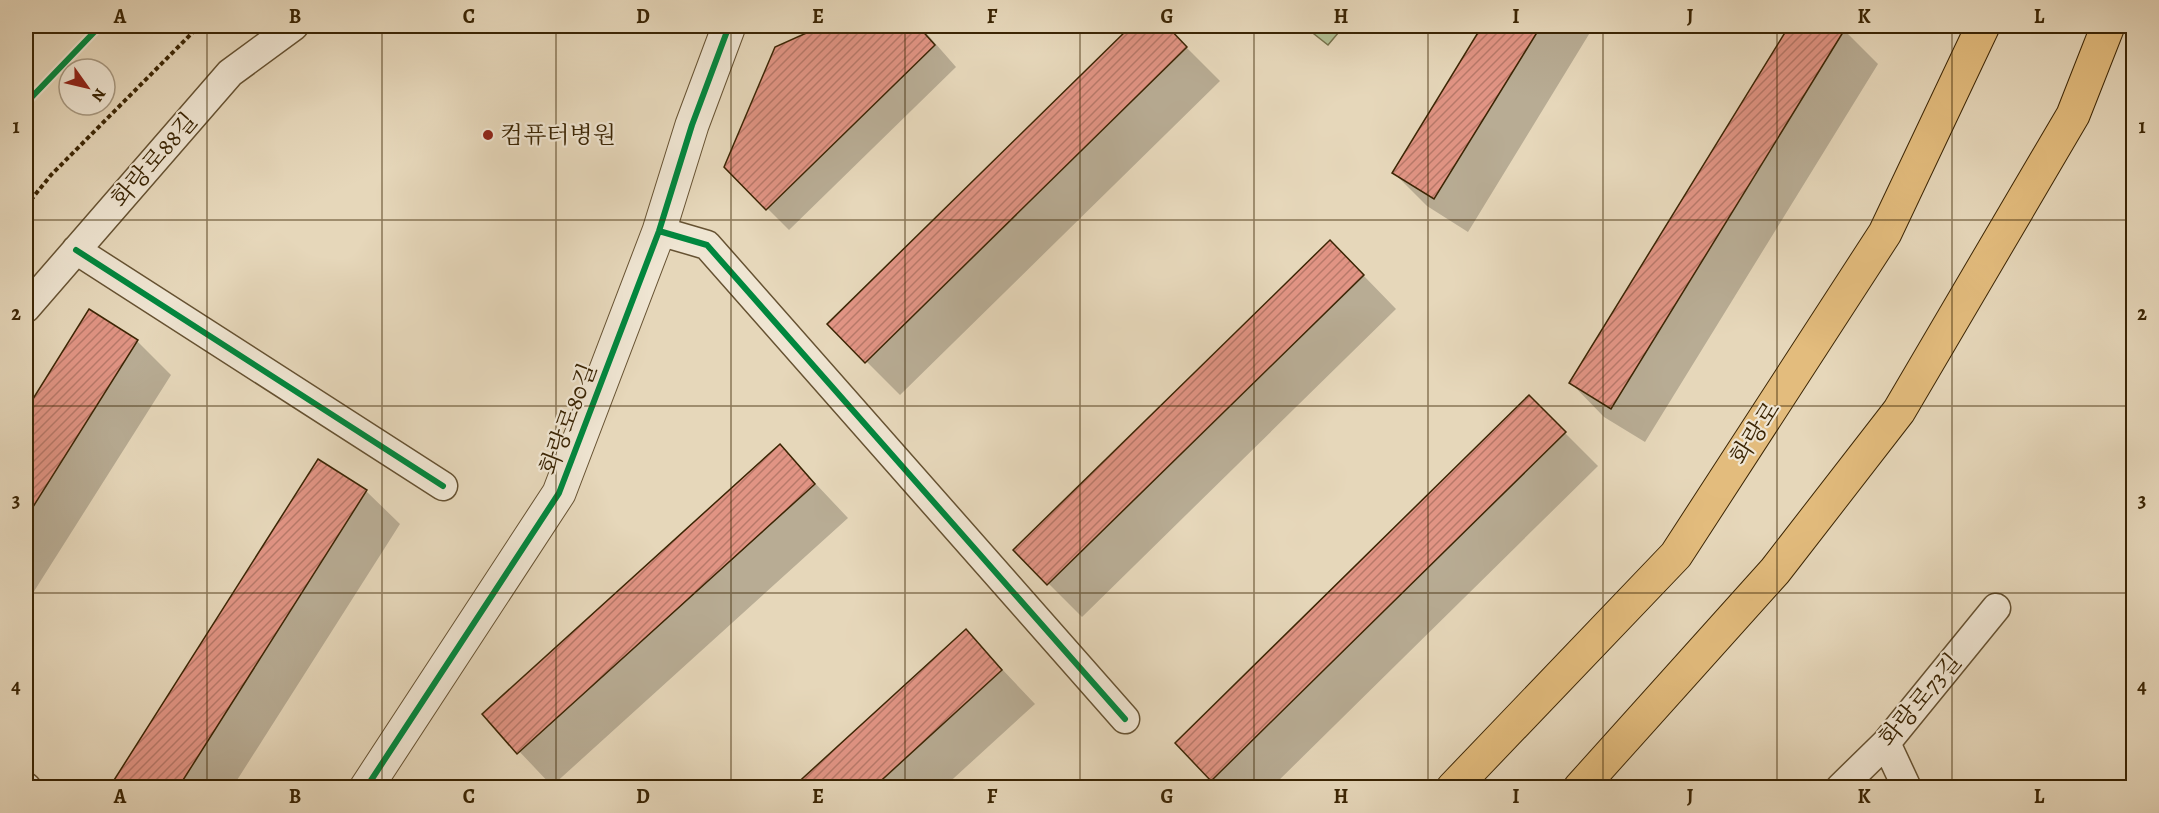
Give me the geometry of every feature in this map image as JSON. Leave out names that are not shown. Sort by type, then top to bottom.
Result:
[{"type":"main road","name":"화랑로","points":[[1453,788],[1676,555],[1885,233],[1983,26]]},
{"type":"main road","points":[[1580,788],[1775,572],[1899,411],[2073,115],[2108,26]]},
{"type":"street","name":"화랑로88길","points":[[26,308],[230,73],[294,26]]},
{"type":"street","name":"화랑로80길","points":[[366,788],[559,493],[659,231],[692,125],[729,26]]},
{"type":"street","points":[[659,231],[707,245],[1125,719]]},
{"type":"street","points":[[76,250],[444,486]]},
{"type":"street","name":"화랑로73길","points":[[1840,788],[1886,743],[1996,608]]},
{"type":"street","points":[[1886,743],[1907,788]]},
{"type":"path","points":[[26,206],[51,176],[199,26]]},
{"type":"green space","points":[[1304,26],[1344,26],[1328,45]]},
{"type":"building","points":[[822,26],[918,26],[935,45],[766,210],[724,167],[775,47]]},
{"type":"building","points":[[1131,26],[1167,26],[1187,47],[865,363],[827,324]]},
{"type":"building","points":[[1482,26],[1541,26],[1434,199],[1392,173]]},
{"type":"building","points":[[1789,26],[1839,26],[1845,29],[1611,409],[1569,383]]},
{"type":"building","points":[[1330,240],[1364,275],[1047,585],[1013,550]]},
{"type":"building","points":[[89,309],[138,340],[26,518],[26,410]]},
{"type":"building","points":[[1529,395],[1566,432],[1211,781],[1175,743]]},
{"type":"building","points":[[780,444],[815,484],[517,754],[482,714]]},
{"type":"building","points":[[318,459],[367,490],[178,788],[109,788]]},
{"type":"building","points":[[966,629],[1002,670],[873,788],[792,788]]},
{"type":"cycle path","points":[[26,103],[100,26]]},
{"type":"cycle path","points":[[366,788],[559,493],[659,231],[692,125],[729,26]]},
{"type":"cycle path","points":[[659,231],[707,245],[1125,719]]},
{"type":"cycle path","points":[[76,250],[443,486]]},
{"type":"place","name":"컴퓨터병원","points":[[488,135]]}]
